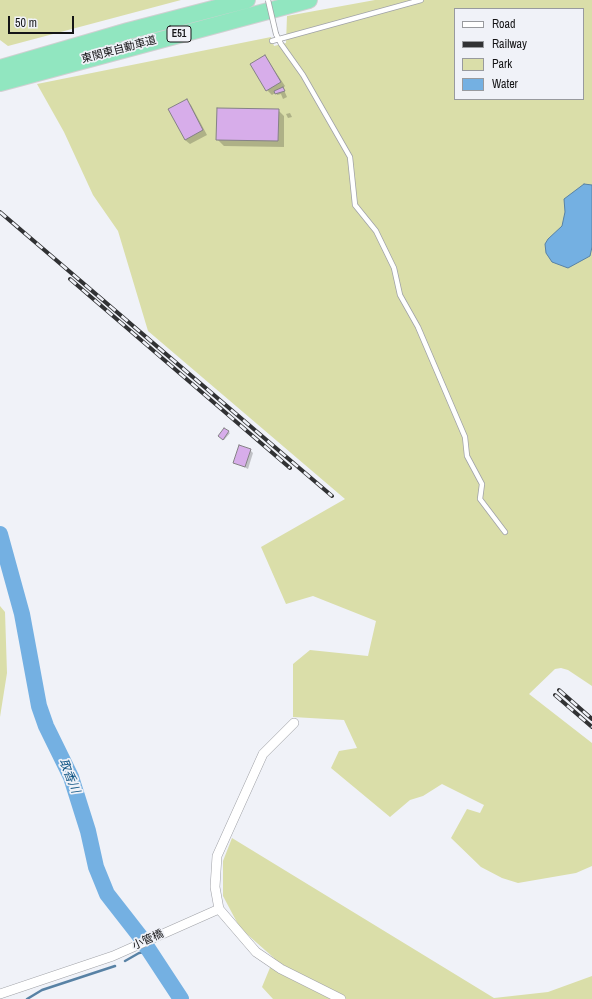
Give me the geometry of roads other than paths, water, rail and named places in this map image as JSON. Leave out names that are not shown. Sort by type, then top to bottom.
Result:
[{"type":"highway","name":"東関東自動車道","points":[[0,68],[247,0]]},
{"type":"highway","name":"東関東自動車道","points":[[0,83],[308,0]]},
{"type":"street","points":[[294,723],[262,754],[218,856],[215,887],[219,909],[256,952],[281,969],[341,999]]},
{"type":"street","name":"小管橋","points":[[0,994],[119,953],[219,909]]},
{"type":"lane","points":[[268,0],[278,40],[304,75],[350,157],[356,205],[376,231],[394,268],[400,295],[418,327],[465,437],[467,456],[482,484],[480,499],[505,532]]},
{"type":"lane","points":[[272,41],[421,0]]},
{"type":"water","points":[[584,184],[592,185],[592,247],[590,256],[568,268],[552,262],[546,253],[545,244],[548,239],[562,226],[565,212],[564,199]]},
{"type":"waterway","name":"取香川","points":[[0,534],[22,614],[39,706],[46,726],[71,777],[88,831],[96,867],[107,894],[139,935],[181,999]]},
{"type":"waterway","points":[[125,961],[139,953],[150,951]]},
{"type":"waterway","points":[[27,999],[42,990],[115,966]]},
{"type":"railway","points":[[0,212],[332,496]]},
{"type":"railway","points":[[70,279],[290,468]]},
{"type":"railway","points":[[559,690],[592,719]]},
{"type":"railway","points":[[555,695],[592,727]]}]
